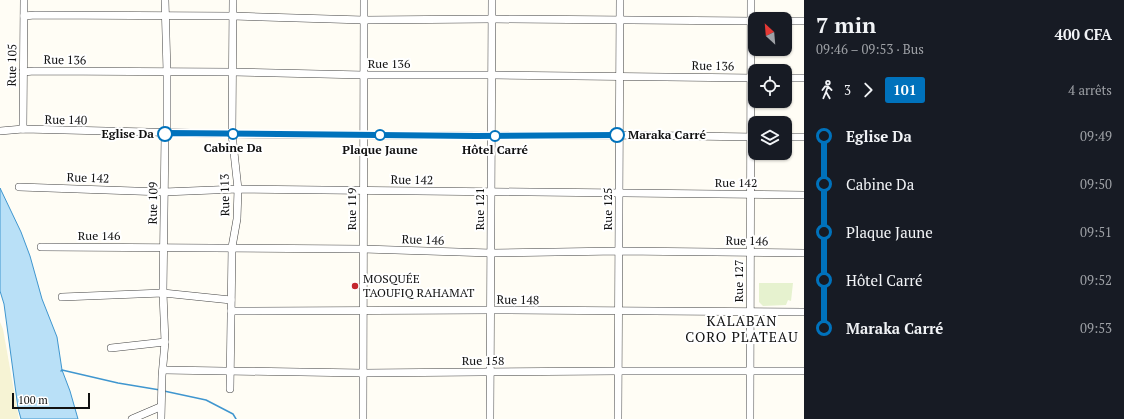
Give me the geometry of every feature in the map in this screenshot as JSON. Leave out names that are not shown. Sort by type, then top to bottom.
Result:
[{"type":"street","name":"Rue 105","points":[[22,130],[24,0]]},
{"type":"street","name":"Rue 109","points":[[160,419],[165,342],[163,293],[167,72],[165,0]]},
{"type":"street","name":"Rue 113","points":[[230,389],[232,247],[237,219],[238,189],[232,134],[233,0]]},
{"type":"street","name":"Rue 119","points":[[363,419],[364,0]]},
{"type":"street","name":"Rue 121","points":[[490,419],[492,0]]},
{"type":"street","name":"Rue 125","points":[[618,419],[620,0]]},
{"type":"street","name":"Rue 127","points":[[751,0],[752,12]]},
{"type":"street","points":[[24,16],[233,16],[364,20],[492,19],[748,21]]},
{"type":"street","points":[[792,21],[804,21]]},
{"type":"street","name":"Rue 136","points":[[23,72],[34,70],[364,75],[748,78]]},
{"type":"street","points":[[792,78],[804,78]]},
{"type":"street","name":"Rue 140","points":[[0,131],[22,130],[232,134],[492,136],[620,134],[748,137]]},
{"type":"street","points":[[792,137],[804,137]]},
{"type":"street","name":"Rue 127","points":[[750,419],[750,194],[752,160]]},
{"type":"street","name":"Rue 142","points":[[19,187],[164,192],[238,189],[804,195]]},
{"type":"street","name":"Rue 146","points":[[41,247],[232,247],[491,253],[619,251],[804,253]]},
{"type":"street","points":[[62,297],[163,293],[231,300]]},
{"type":"street","name":"Rue 148","points":[[231,311],[490,310],[804,312]]},
{"type":"street","points":[[111,348],[165,342]]},
{"type":"street","name":"Rue 158","points":[[162,373],[231,370],[363,373],[804,371]]},
{"type":"street","points":[[132,419],[160,407]]},
{"type":"shaded area","points":[[0,322],[3,329],[19,419],[0,419]]},
{"type":"green space","points":[[759,283],[793,283],[791,301],[788,300],[786,305],[763,306],[759,302]]},
{"type":"water","points":[[0,188],[21,232],[30,256],[42,299],[57,337],[62,370],[78,419],[21,419],[18,408],[4,304],[0,291]]},
{"type":"waterway","points":[[61,371],[160,390]]},
{"type":"waterway","points":[[164,391],[206,400],[233,414],[236,419]]},
{"type":"bus line","name":"101","points":[[165,134],[476,136],[617,135]]},
{"type":"place","name":"Eglise Da","points":[[165,134]]},
{"type":"place","name":"Cabine Da","points":[[233,134]]},
{"type":"place","name":"Plaque Jaune","points":[[380,135]]},
{"type":"place","name":"Maraka Carré","points":[[617,135]]},
{"type":"place","name":"Hôtel Carré","points":[[495,136]]},
{"type":"place","name":"MOSQUÉE TAOUFIQ RAHAMAT","points":[[355,286]]},
{"type":"district","name":"KALABAN CORO PLATEAU","points":[[742,330]]}]
